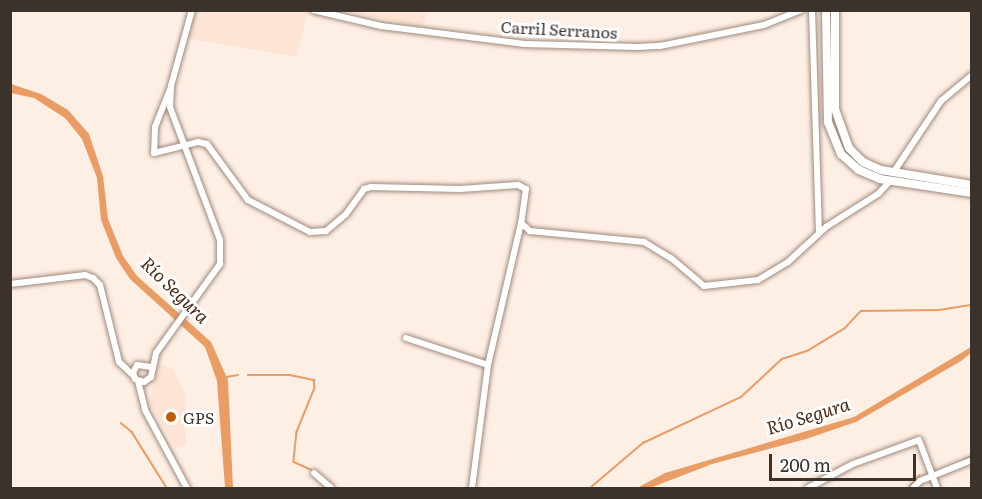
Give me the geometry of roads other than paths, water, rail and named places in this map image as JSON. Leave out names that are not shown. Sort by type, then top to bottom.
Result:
[{"type":"main road","points":[[826,10],[830,132],[849,162],[868,175],[890,182],[972,194]]},
{"type":"main road","points":[[835,10],[835,109],[843,140],[862,162],[893,173],[972,185]]},
{"type":"street","points":[[192,10],[171,87],[155,127],[154,153],[198,142],[207,144],[248,201],[275,217],[317,234],[346,214],[361,192],[371,187],[524,186],[527,193],[522,223],[488,365],[472,489]]},
{"type":"street","name":"Carril Serranos","points":[[313,10],[381,26],[525,44],[638,46],[660,46],[764,25],[801,10]]},
{"type":"street","points":[[812,10],[819,233]]},
{"type":"street","points":[[893,173],[941,101],[972,75]]},
{"type":"street","points":[[171,87],[170,107],[220,240],[220,264],[199,298],[156,353],[151,367],[152,375],[147,381],[144,398],[145,410],[187,489]]},
{"type":"street","points":[[522,223],[530,231],[644,242],[671,258],[697,282],[723,286],[758,280],[788,262],[846,211],[878,194],[890,182]]},
{"type":"street","points":[[10,284],[85,275],[93,278],[100,285],[119,362],[136,379],[147,381]]},
{"type":"street","points":[[406,338],[488,365]]},
{"type":"street","points":[[119,362],[135,367],[156,353]]},
{"type":"street","points":[[143,363],[151,367]]},
{"type":"street","points":[[135,367],[136,379],[144,398]]},
{"type":"street","points":[[808,489],[853,464],[919,440],[930,477],[937,489]]},
{"type":"street","points":[[913,489],[930,477],[972,460]]},
{"type":"street","points":[[314,473],[323,477],[331,489]]},
{"type":"waterway","points":[[590,488],[643,443],[741,397],[782,359],[809,350],[845,328],[861,311],[939,310],[972,305]]},
{"type":"waterway","points":[[227,377],[238,375]]},
{"type":"waterway","points":[[248,375],[290,375],[314,380],[315,388],[297,432],[294,462],[314,471]]},
{"type":"waterway","points":[[121,423],[132,432],[167,488]]},
{"type":"waterway","points":[[962,461],[972,456]]},
{"type":"waterway","points":[[318,473],[334,488]]},
{"type":"waterway","points":[[909,488],[919,476]]},
{"type":"place","name":"GPS","points":[[171,417]]},
{"type":"water label","name":"Río Segura","points":[[175,290]]},
{"type":"water label","name":"Río Segura","points":[[808,416]]}]
